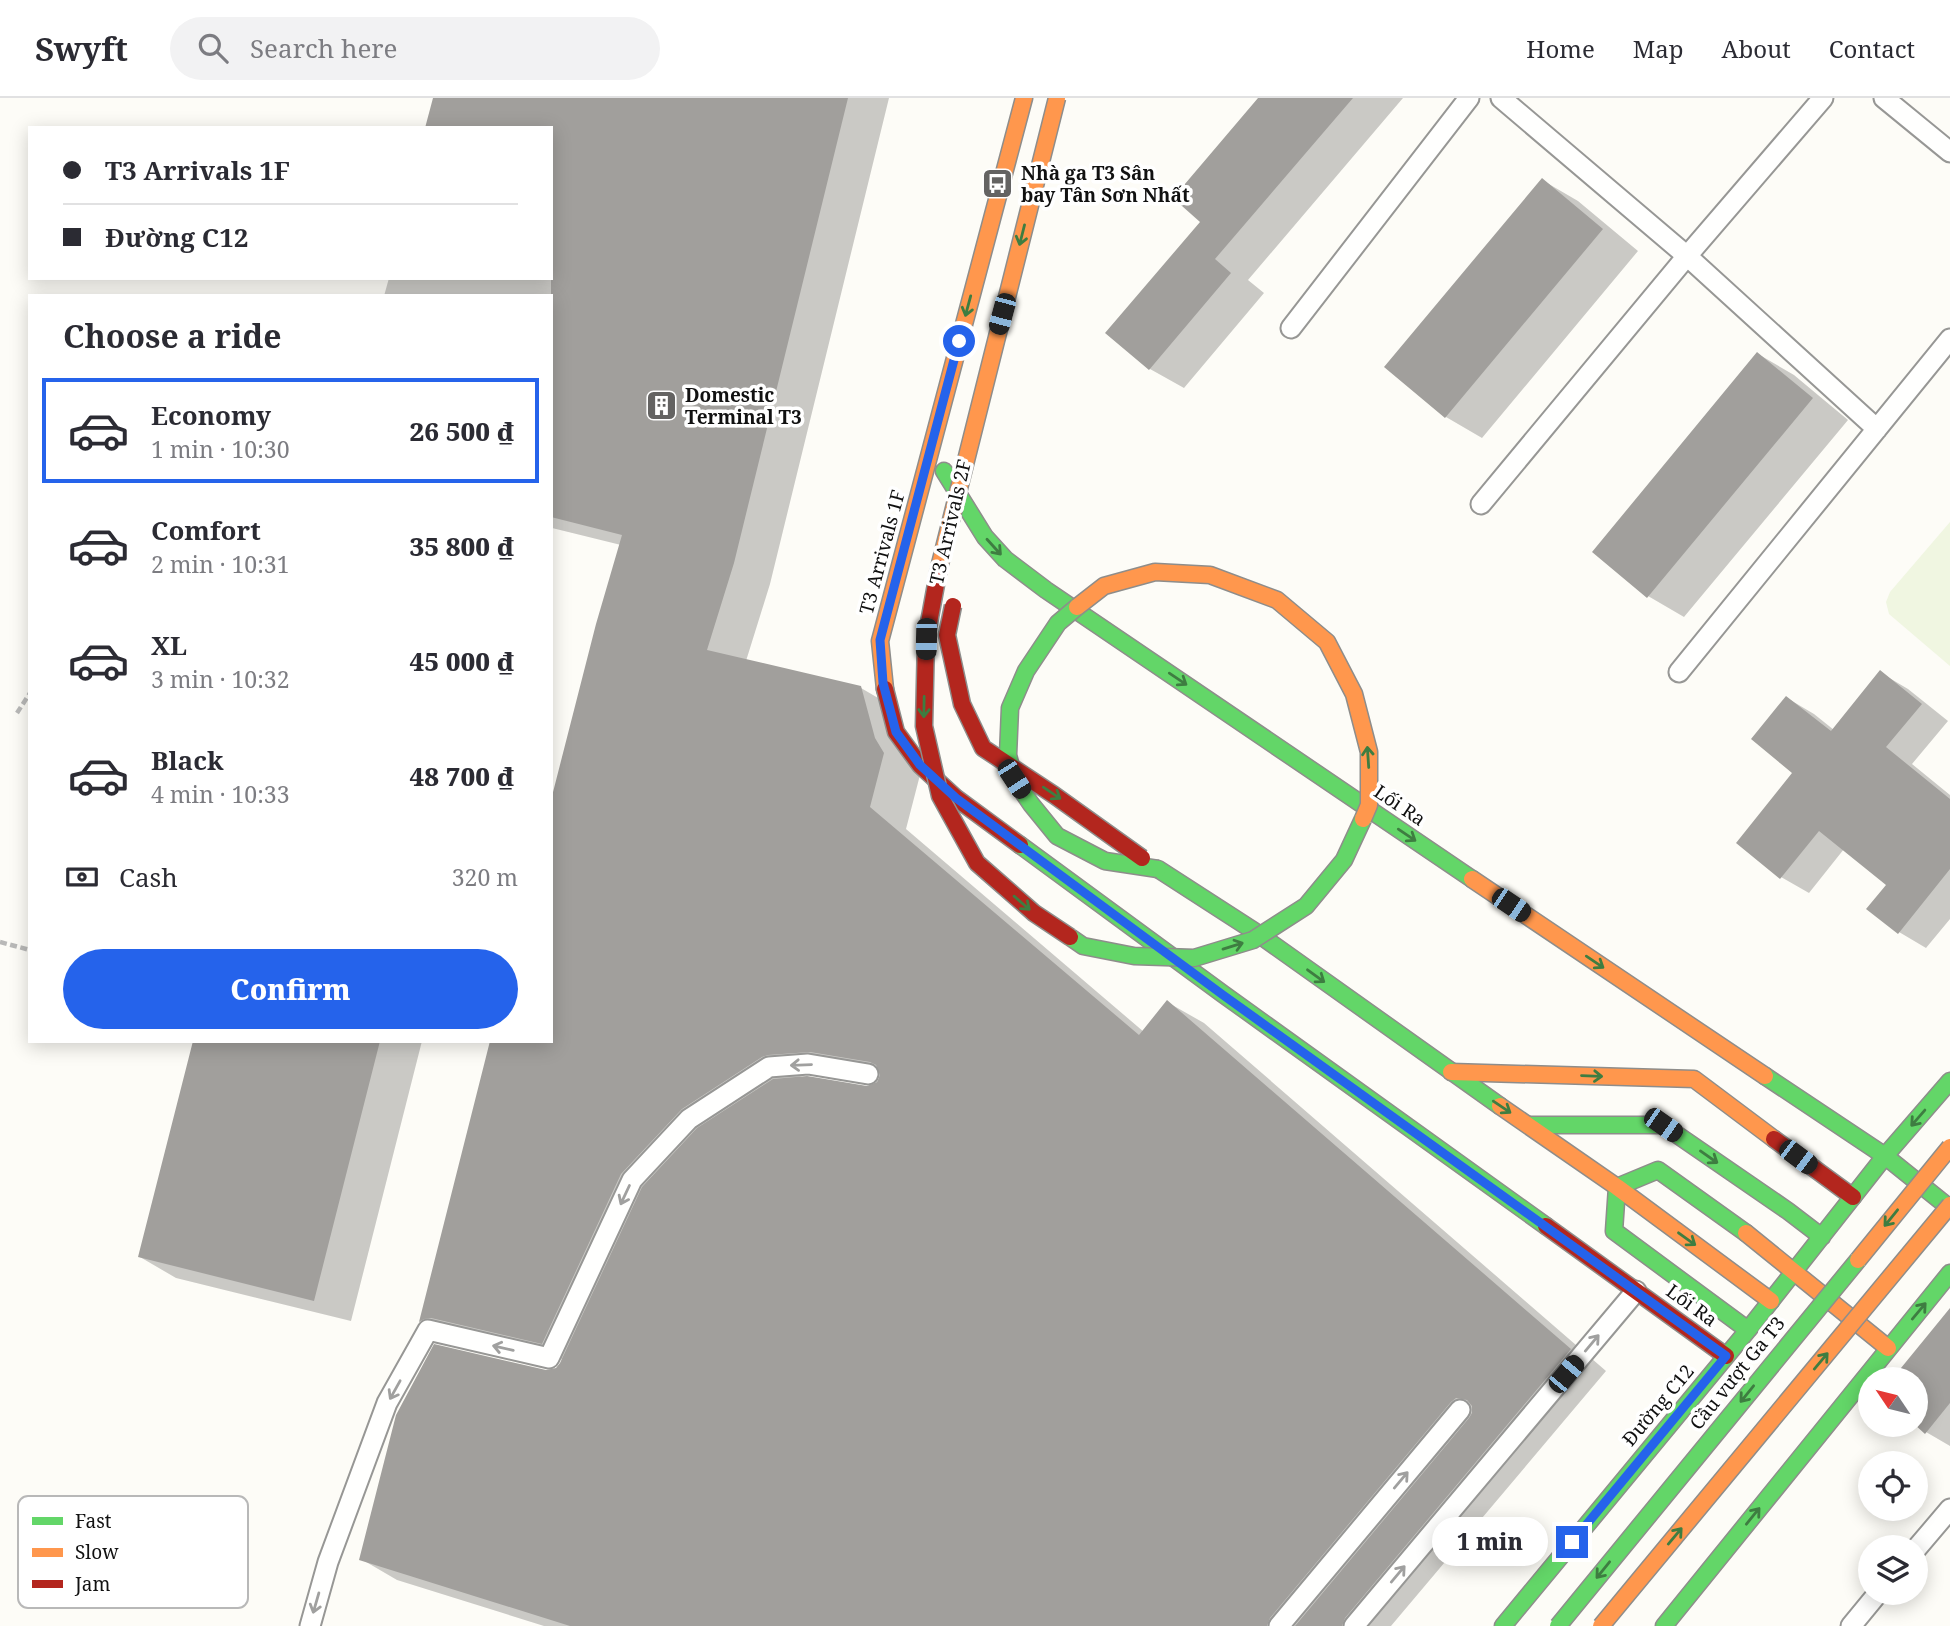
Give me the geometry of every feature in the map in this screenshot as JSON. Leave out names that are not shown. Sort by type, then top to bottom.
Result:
[{"type":"street","name":"T3 Arrivals 1F","points":[[1024,98],[880,640],[883,683],[896,732],[920,765],[956,798],[1122,920]]},
{"type":"street","points":[[1057,98],[941,556],[926,639],[924,726],[929,749],[940,796],[977,863],[1034,913],[1083,946],[1134,956],[1194,958],[1254,940],[1306,906],[1343,860],[1369,806],[1369,752],[1354,694],[1327,642],[1277,600],[1210,575],[1155,572],[1104,586],[1058,622],[1026,671],[1010,708],[1008,755],[1014,779],[1031,804],[1057,836],[1105,861],[1158,869],[1254,932],[1451,1072],[1617,1187],[1772,1301]]},
{"type":"street","name":"Lối Ra","points":[[930,448],[985,537],[1015,567],[1375,814],[1885,1156],[1950,1207]]},
{"type":"street","name":"T3 Arrivals 2F","points":[[965,543],[979,489]]},
{"type":"street","name":"T3 Arrivals 2F","points":[[955,596],[947,635],[962,704],[983,748],[1158,869]]},
{"type":"street","name":"Lối Ra","points":[[1122,920],[1726,1356]]},
{"type":"street","points":[[1451,1072],[1694,1079],[1853,1197]]},
{"type":"street","name":"Đường C12","points":[[1503,1626],[1772,1301],[1885,1156],[1950,1081]]},
{"type":"street","points":[[1529,1125],[1663,1125],[1822,1237]]},
{"type":"street","name":"Cầu vượt Ga T3","points":[[1558,1626],[1950,1147]]},
{"type":"street","points":[[1617,1187],[1658,1170],[1762,1244],[1888,1348]]},
{"type":"street","name":"Lối Ra","points":[[1617,1187],[1614,1231],[1748,1330]]},
{"type":"street","points":[[1601,1626],[1950,1207]]},
{"type":"street","points":[[1664,1626],[1950,1273]]},
{"type":"lane","points":[[1291,328],[1469,98]]},
{"type":"lane","points":[[1501,98],[1687,256],[1877,429]]},
{"type":"lane","points":[[1481,504],[1687,256],[1823,98]]},
{"type":"lane","points":[[1884,98],[1950,152]]},
{"type":"lane","points":[[1679,672],[1950,339]]},
{"type":"lane","points":[[310,1626],[328,1562],[387,1403],[428,1330],[549,1359],[632,1180],[689,1119],[769,1067],[807,1064],[868,1074]]},
{"type":"lane","points":[[1354,1626],[1636,1291]]},
{"type":"lane","points":[[1279,1626],[1460,1410]]},
{"type":"lane","points":[[1928,1535],[1950,1509]]},
{"type":"lane","points":[[1851,1626],[1868,1605]]},
{"type":"path","points":[[17,713],[28,696]]},
{"type":"path","points":[[0,942],[28,949]]},
{"type":"green space","points":[[1950,522],[1950,666],[1889,614],[1886,602],[1890,592]]},
{"type":"building","points":[[433,98],[848,98],[734,563],[707,650],[861,686],[875,738],[884,753],[870,807],[1139,1035],[1167,1000],[1571,1349],[1345,1618],[1342,1626],[1295,1626],[1469,1418],[1472,1406],[1467,1400],[1456,1398],[1451,1402],[1270,1618],[1267,1626],[570,1626],[359,1560],[396,1415],[434,1344],[546,1370],[556,1368],[642,1187],[697,1128],[773,1079],[807,1076],[867,1086],[877,1082],[880,1075],[876,1065],[870,1062],[810,1052],[768,1055],[682,1109],[621,1174],[542,1344],[431,1318],[419,1322],[489,1043],[553,1043],[553,792],[622,535],[553,518],[553,126],[426,126]]},
{"type":"building","points":[[1258,98],[1353,98],[1215,259],[1231,273],[1149,370],[1105,333],[1200,222],[1173,198]]},
{"type":"building","points":[[1542,178],[1603,229],[1445,418],[1384,367]]},
{"type":"building","points":[[1757,352],[1813,398],[1647,598],[1592,552]]},
{"type":"building","points":[[1880,670],[1922,704],[1886,747],[1950,799],[1950,869],[1898,934],[1866,909],[1886,885],[1819,831],[1780,879],[1736,843],[1792,773],[1751,739],[1786,696],[1831,731]]},
{"type":"building","points":[[192,1043],[379,1043],[314,1301],[138,1257]]},
{"type":"building","points":[[1950,1308],[1950,1403],[1928,1430],[1928,1367],[1902,1367]]},
{"type":"traffic: fast","points":[[944,471],[985,537],[1005,559],[1046,590],[1472,879]]},
{"type":"traffic: fast","points":[[1077,607],[1058,623],[1026,671],[1010,708],[1008,755],[1014,779],[1057,836],[1105,861],[1158,869]]},
{"type":"traffic: fast","points":[[1070,937],[1083,946],[1134,956],[1194,958],[1253,940],[1306,906],[1344,860],[1363,819]]},
{"type":"traffic: fast","points":[[1020,845],[1546,1226]]},
{"type":"traffic: fast","points":[[1158,869],[1254,931],[1500,1106]]},
{"type":"traffic: fast","points":[[1765,1076],[1885,1156],[1946,1205]]},
{"type":"traffic: fast","points":[[1503,1626],[1748,1330],[1885,1156],[1950,1081]]},
{"type":"traffic: fast","points":[[1529,1125],[1663,1125],[1822,1237]]},
{"type":"traffic: fast","points":[[1746,1233],[1658,1170],[1617,1187],[1614,1231],[1748,1330]]},
{"type":"traffic: fast","points":[[1558,1626],[1858,1260]]},
{"type":"traffic: fast","points":[[1664,1626],[1950,1273]]},
{"type":"traffic: slow","points":[[885,689],[880,641],[1024,98]]},
{"type":"traffic: slow","points":[[939,568],[1057,98]]},
{"type":"traffic: slow","points":[[1077,607],[1104,586],[1155,572],[1210,575],[1277,600],[1327,642],[1354,694],[1369,752],[1369,805],[1363,819]]},
{"type":"traffic: slow","points":[[1472,879],[1765,1076]]},
{"type":"traffic: slow","points":[[1451,1072],[1694,1079],[1774,1139]]},
{"type":"traffic: slow","points":[[1500,1106],[1617,1187],[1771,1301]]},
{"type":"traffic: slow","points":[[1858,1260],[1950,1147]]},
{"type":"traffic: slow","points":[[1601,1626],[1950,1205]]},
{"type":"traffic: slow","points":[[1746,1233],[1888,1348]]},
{"type":"traffic: jam","points":[[939,568],[926,639],[924,726],[940,796],[977,863],[1034,913],[1070,937]]},
{"type":"traffic: jam","points":[[953,606],[947,635],[962,704],[983,748],[1142,858]]},
{"type":"traffic: jam","points":[[885,689],[896,732],[920,765],[956,798],[1020,845]]},
{"type":"traffic: jam","points":[[1774,1139],[1853,1197]]},
{"type":"traffic: jam","points":[[1546,1226],[1726,1356]]},
{"type":"place","name":"Nhà ga T3 Sân bay Tân Sơn Nhất","points":[[998,184]]},
{"type":"place","name":"Domestic Terminal T3","points":[[662,406]]},
{"type":"route","points":[[959,341],[880,640],[883,683],[896,732],[920,765],[956,798],[1223,995],[1726,1356],[1572,1542]]}]
